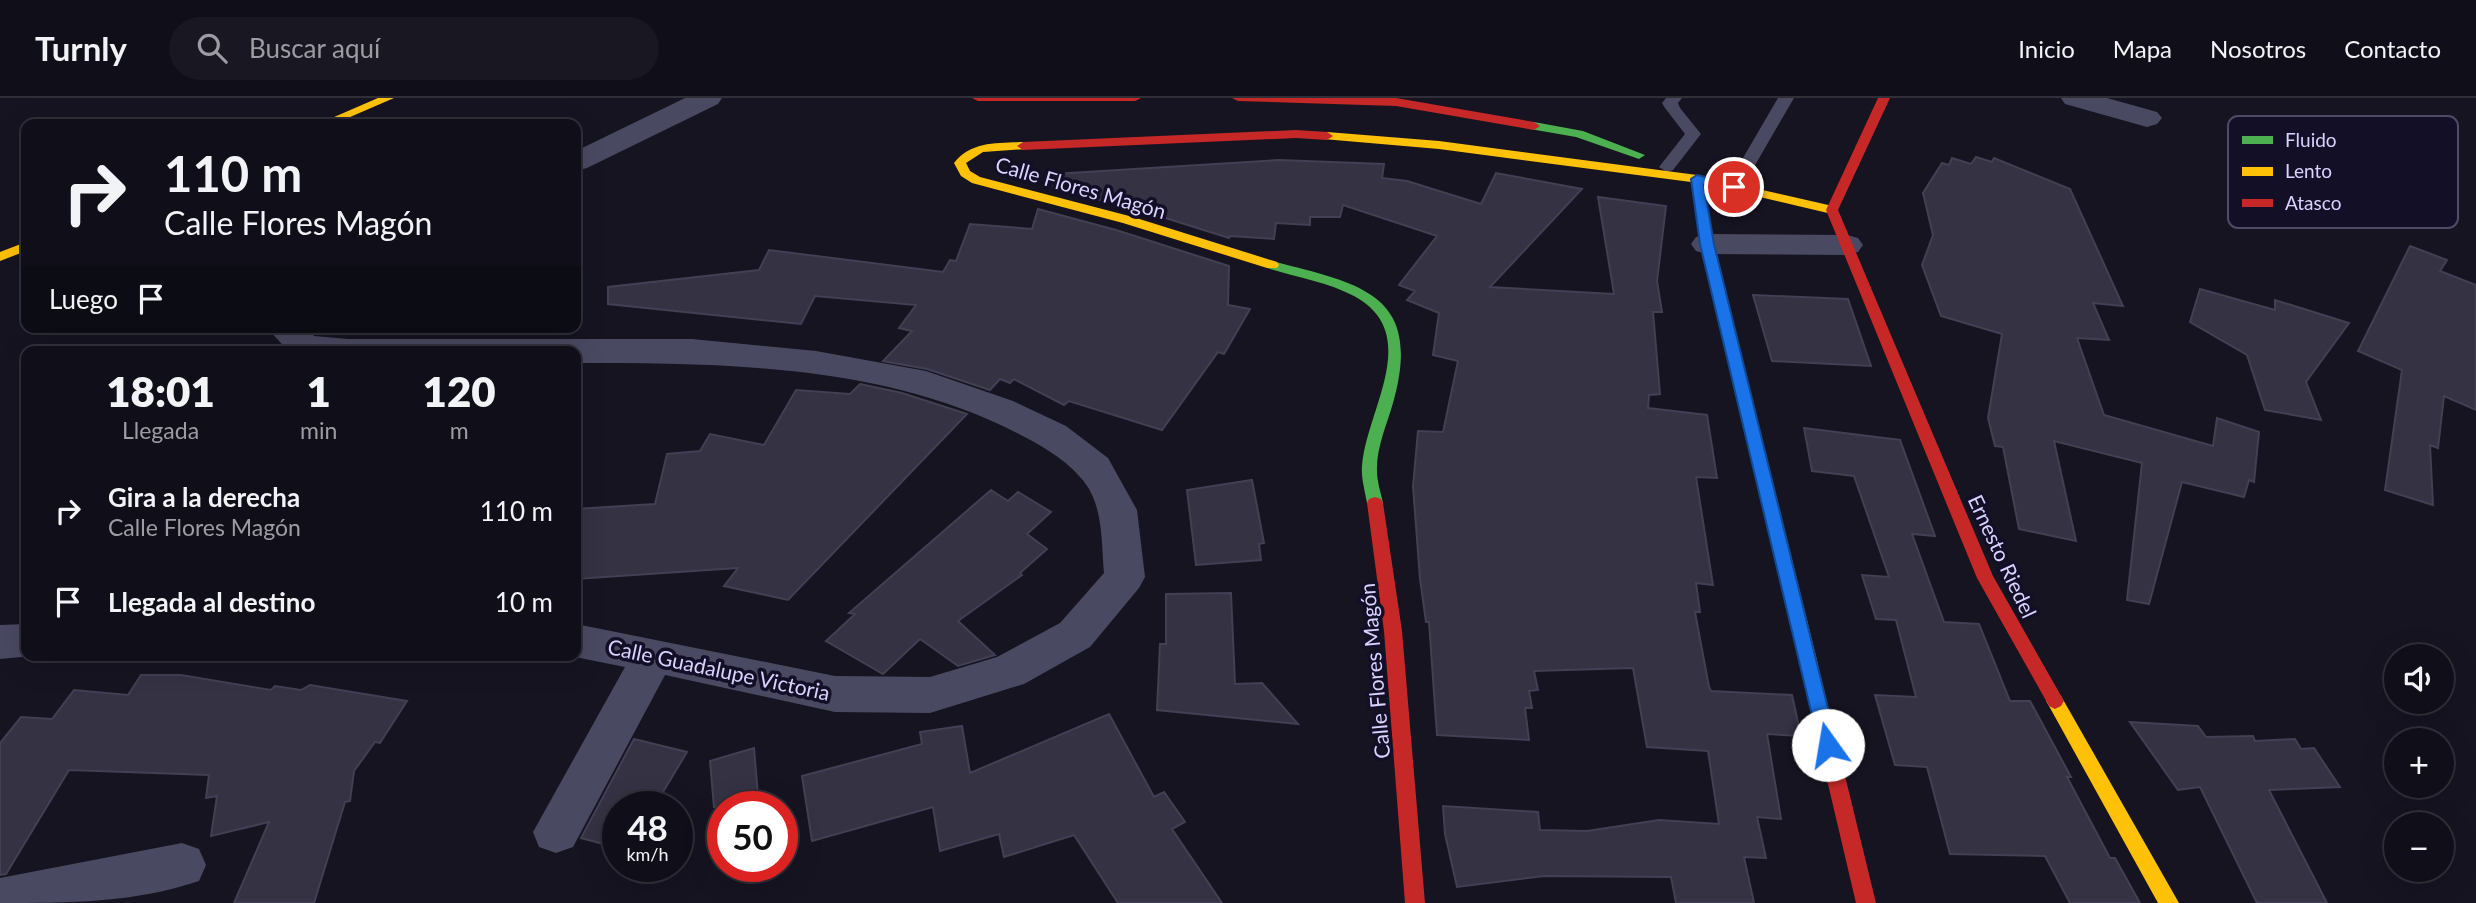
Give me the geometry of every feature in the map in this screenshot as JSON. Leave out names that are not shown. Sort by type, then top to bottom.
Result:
[{"type":"street","points":[[336,119],[388,98]]},
{"type":"street","points":[[581,161],[708,98]]},
{"type":"street","points":[[978,98],[1135,98]]},
{"type":"street","points":[[1238,98],[1396,102],[1474,114],[1579,134],[1697,179],[1707,244],[1866,903]]},
{"type":"street","points":[[1832,210],[1884,98]]},
{"type":"street","points":[[2076,98],[2147,118]]},
{"type":"street","name":"Calle Flores Magón","points":[[1415,903],[1392,631],[1369,464],[1389,391],[1395,347],[1394,331],[1385,311],[1360,293],[1128,220],[976,180],[965,173],[960,163],[965,155],[983,148],[1296,134],[1439,145],[1697,179],[1832,210]]},
{"type":"street","name":"Ernesto Riedel","points":[[1832,210],[1985,578],[2169,903]]},
{"type":"street","points":[[1707,244],[1847,245]]},
{"type":"street","points":[[0,257],[21,248]]},
{"type":"street","name":"Calle Guadalupe Victoria","points":[[288,333],[303,346]]},
{"type":"street","name":"Calle Guadalupe Victoria","points":[[581,351],[692,351],[816,363],[914,380],[1000,410],[1053,435],[1095,468],[1118,510],[1125,577],[1075,635],[1009,671],[930,695],[835,694],[654,654],[581,642]]},
{"type":"street","points":[[0,642],[21,641]]},
{"type":"street","points":[[556,832],[654,654]]},
{"type":"street","points":[[0,901],[181,865]]},
{"type":"lane","points":[[1667,167],[1693,134],[1688,124],[1675,116],[1670,103],[1674,98]]},
{"type":"lane","points":[[1734,187],[1786,98]]},
{"type":"building","points":[[1976,157],[1992,162],[1994,158],[2070,189],[2123,306],[2093,303],[2109,340],[2077,338],[2104,415],[2213,446],[2217,418],[2259,432],[2254,482],[2249,480],[2244,497],[2182,482],[2149,604],[2127,600],[2142,463],[2054,441],[2076,541],[2019,529],[2003,447],[1995,446],[1988,418],[2002,334],[1941,316],[1922,265],[1933,235],[1923,193],[1942,163],[1949,165],[1952,158],[1971,164]]},
{"type":"building","points":[[1279,160],[1384,164],[1382,178],[1407,181],[1481,204],[1496,173],[1582,189],[1490,287],[1614,294],[1598,197],[1666,206],[1657,281],[1662,312],[1653,312],[1660,394],[1649,395],[1648,408],[1707,415],[1717,478],[1696,477],[1713,585],[1696,583],[1700,612],[1695,612],[1709,687],[1711,691],[1792,695],[1801,736],[1767,734],[1781,819],[1757,817],[1766,858],[1744,857],[1754,903],[1676,903],[1671,877],[1544,876],[1457,887],[1445,834],[1443,806],[1538,812],[1540,830],[1587,831],[1659,820],[1719,824],[1708,751],[1647,747],[1633,668],[1534,671],[1538,690],[1529,691],[1532,708],[1525,708],[1529,740],[1437,735],[1429,622],[1426,622],[1420,579],[1413,486],[1418,431],[1443,432],[1458,361],[1433,355],[1439,313],[1407,300],[1415,291],[1399,285],[1437,236],[1343,205],[1340,217],[1310,217],[1310,225],[1276,223],[1274,239],[1229,238],[1140,210],[1053,188],[1054,174]]},
{"type":"building","points":[[1038,209],[1116,230],[1229,266],[1228,305],[1250,309],[1224,354],[1218,352],[1162,430],[1069,401],[1064,405],[1014,379],[1010,383],[1000,379],[990,390],[927,369],[883,361],[912,331],[899,328],[916,305],[815,296],[801,324],[608,304],[608,287],[759,270],[769,250],[943,272],[950,260],[956,261],[970,224],[1032,229]]},
{"type":"building","points":[[2410,246],[2447,260],[2440,271],[2476,285],[2476,410],[2444,396],[2438,448],[2430,445],[2433,505],[2385,490],[2402,370],[2358,351]]},
{"type":"building","points":[[2200,289],[2275,310],[2275,300],[2349,323],[2306,382],[2321,420],[2265,410],[2247,355],[2190,322]]},
{"type":"building","points":[[1753,295],[1848,299],[1871,366],[1772,361]]},
{"type":"building","points":[[860,384],[902,393],[967,414],[788,600],[724,586],[738,568],[581,579],[581,509],[655,504],[667,454],[700,451],[710,434],[764,445],[796,390],[850,394]]},
{"type":"building","points":[[1804,428],[1900,440],[1935,536],[1912,534],[1944,622],[1979,624],[2010,701],[2030,701],[2110,858],[2115,858],[2140,903],[2070,903],[2045,856],[1950,854],[1927,767],[1895,765],[1875,695],[1916,697],[1896,620],[1876,619],[1862,575],[1889,577],[1854,476],[1812,471]]},
{"type":"building","points":[[1252,480],[1264,543],[1259,544],[1261,560],[1196,565],[1187,490]]},
{"type":"building","points":[[991,490],[1008,501],[1018,492],[1051,512],[1027,534],[1047,549],[1020,573],[1022,575],[958,621],[995,655],[958,666],[920,639],[883,674],[826,641],[855,614],[849,613]]},
{"type":"building","points":[[1231,593],[1235,684],[1262,683],[1298,724],[1157,710],[1160,644],[1166,644],[1166,594]]},
{"type":"building","points":[[141,675],[181,675],[271,690],[275,686],[301,690],[310,685],[407,701],[380,743],[375,742],[354,771],[350,801],[345,802],[314,903],[234,903],[269,822],[211,836],[217,796],[206,798],[209,775],[69,770],[6,874],[0,875],[0,743],[21,717],[52,719],[74,690],[128,695]]},
{"type":"building","points":[[1109,714],[1154,797],[1164,792],[1185,822],[1172,829],[1222,903],[1118,903],[1074,835],[1004,857],[999,834],[940,851],[933,807],[812,841],[802,776],[922,744],[920,732],[962,726],[970,773]]},
{"type":"building","points":[[2130,722],[2198,726],[2206,737],[2253,736],[2255,741],[2295,739],[2301,749],[2314,748],[2340,787],[2269,790],[2327,903],[2257,903],[2200,787],[2178,790]]},
{"type":"building","points":[[634,739],[687,752],[664,791],[606,791]]},
{"type":"building","points":[[754,748],[758,791],[713,791],[710,761]]},
{"type":"building","points":[[602,799],[602,844],[581,838]]},
{"type":"traffic: fast","points":[[1534,126],[1579,134],[1639,155]]},
{"type":"traffic: fast","points":[[1272,265],[1359,293],[1379,307],[1391,325],[1395,346],[1394,369],[1369,466],[1375,503]]},
{"type":"traffic: slow","points":[[336,119],[388,98]]},
{"type":"traffic: slow","points":[[1327,136],[1439,145],[1697,179],[1832,210]]},
{"type":"traffic: slow","points":[[1023,146],[980,149],[972,152],[960,163],[965,173],[976,180],[1128,220],[1272,265]]},
{"type":"traffic: slow","points":[[1697,179],[1707,244],[1809,665]]},
{"type":"traffic: slow","points":[[0,257],[21,248]]},
{"type":"traffic: slow","points":[[2055,701],[2169,903]]},
{"type":"traffic: jam","points":[[978,98],[1135,98]]},
{"type":"traffic: jam","points":[[1238,98],[1396,102],[1534,126]]},
{"type":"traffic: jam","points":[[1832,210],[1884,98]]},
{"type":"traffic: jam","points":[[1023,146],[1296,134],[1327,136]]},
{"type":"traffic: jam","points":[[1832,210],[1985,578],[2055,701]]},
{"type":"traffic: jam","points":[[1375,503],[1393,631],[1415,903]]},
{"type":"traffic: jam","points":[[1809,665],[1866,903]]},
{"type":"route","points":[[1734,187],[1697,179],[1707,244],[1828,745]]}]
